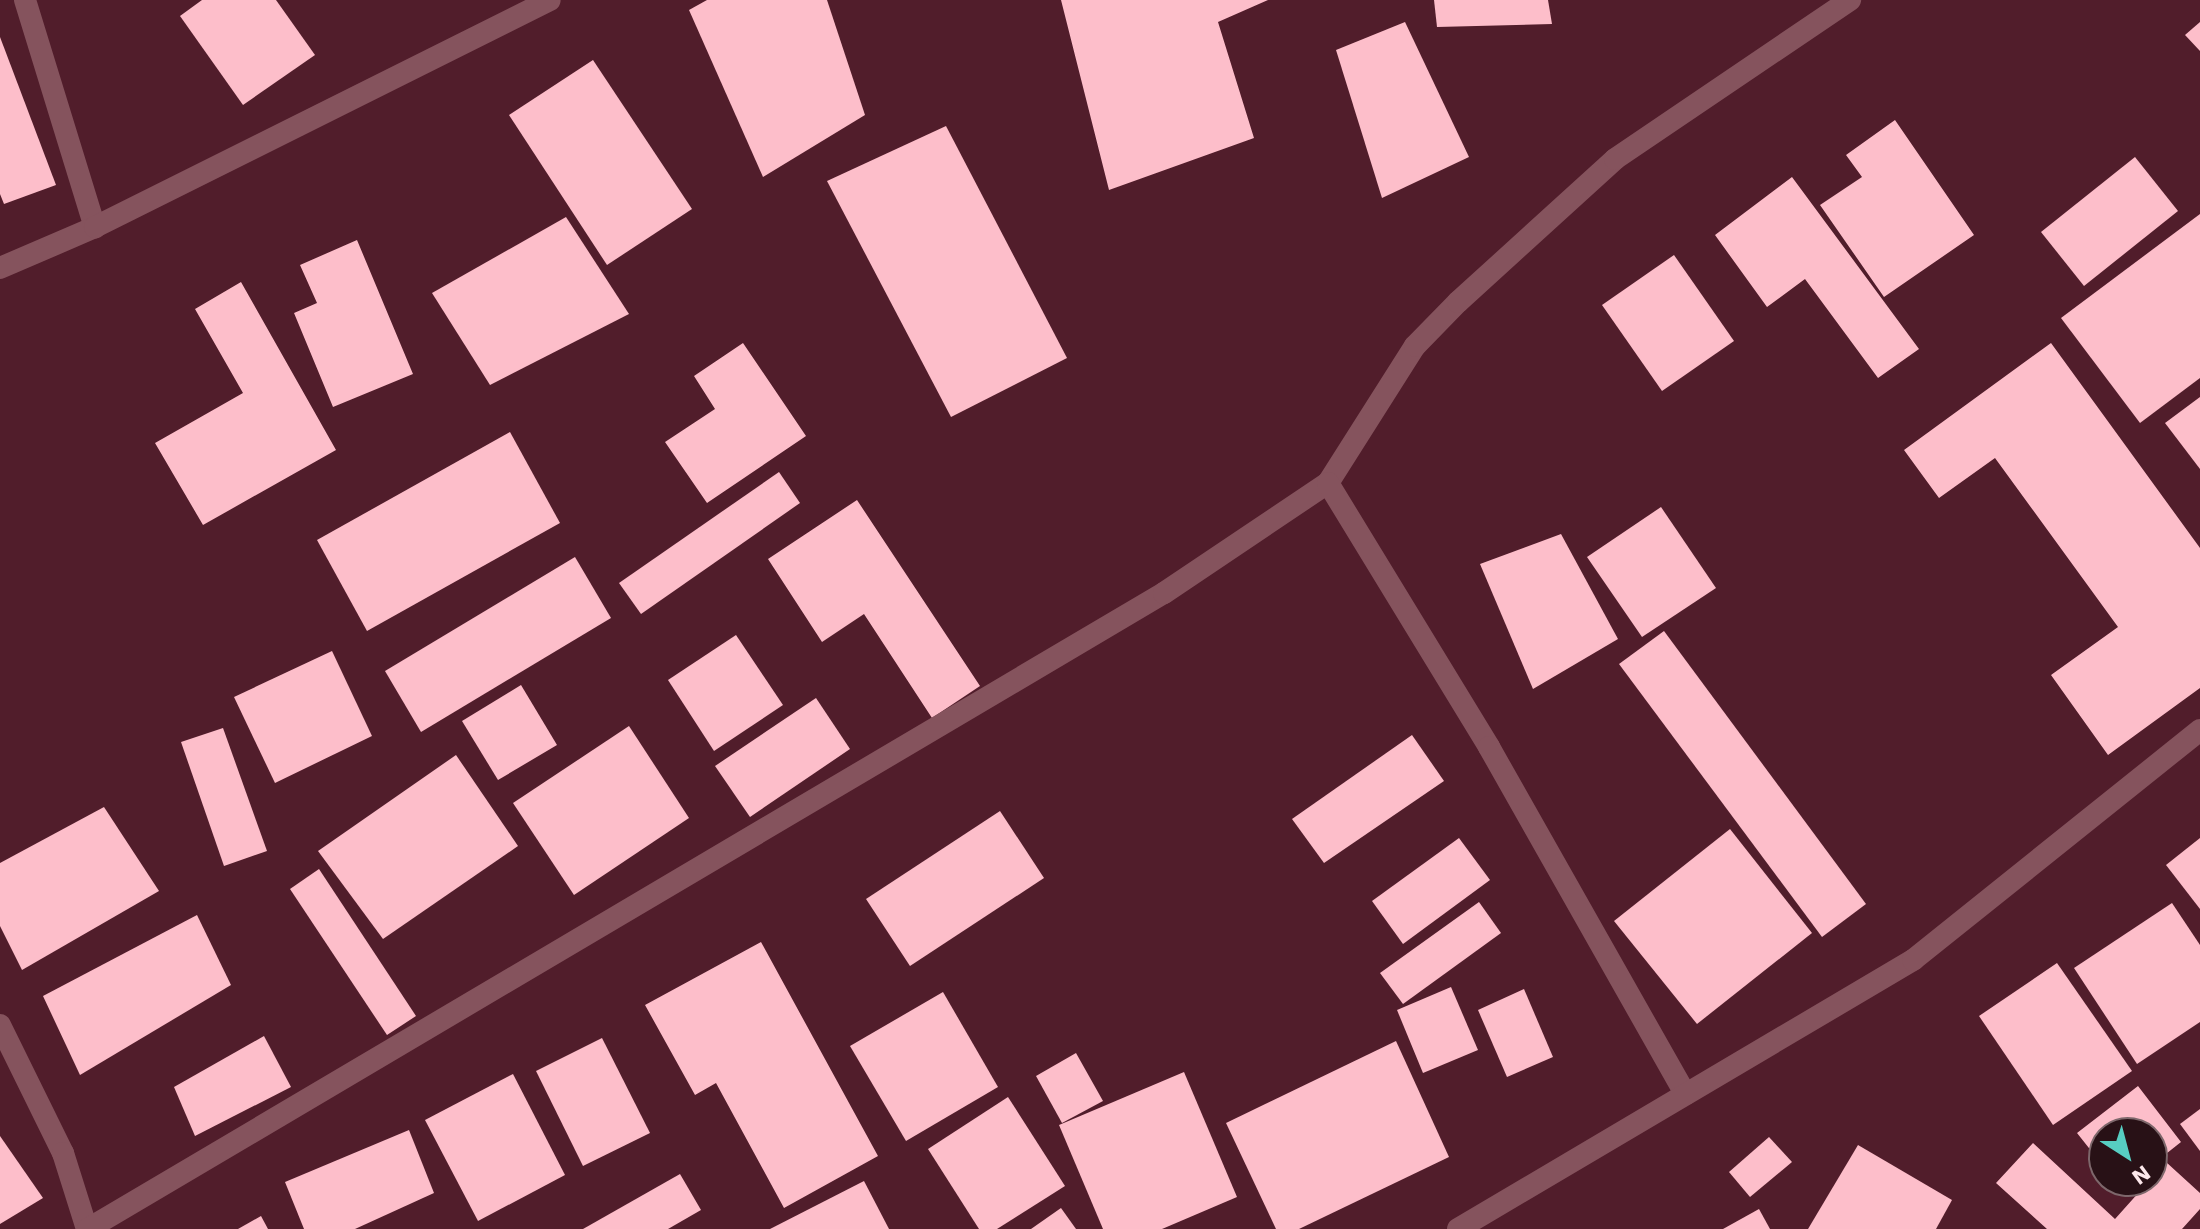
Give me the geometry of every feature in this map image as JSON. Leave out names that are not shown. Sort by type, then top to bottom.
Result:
[{"type":"street","points":[[25,0],[95,227]]},
{"type":"street","points":[[0,268],[95,227],[550,0]]},
{"type":"street","points":[[0,1025],[63,1153],[88,1229],[1164,593],[1328,483],[1415,346],[1458,302],[1615,159],[1850,0]]},
{"type":"street","points":[[1328,483],[1489,747],[1685,1094]]},
{"type":"street","points":[[1458,1229],[1913,960],[2200,730]]},
{"type":"building","points":[[202,0],[276,0],[315,55],[243,105],[180,16]]},
{"type":"building","points":[[707,0],[827,0],[865,115],[763,177],[689,10]]},
{"type":"building","points":[[1061,0],[1268,0],[1218,22],[1254,138],[1109,190]]},
{"type":"building","points":[[1434,0],[1548,0],[1552,24],[1437,27]]},
{"type":"building","points":[[1405,22],[1469,157],[1382,198],[1336,50]]},
{"type":"building","points":[[2200,22],[2200,51],[2185,35]]},
{"type":"building","points":[[0,37],[56,185],[4,204],[0,194]]},
{"type":"building","points":[[593,60],[692,209],[607,265],[509,115]]},
{"type":"building","points":[[1895,120],[1974,235],[1884,297],[1820,205],[1862,177],[1846,155]]},
{"type":"building","points":[[946,126],[1067,358],[951,417],[827,181]]},
{"type":"building","points":[[2135,157],[2178,211],[2084,286],[2041,232]]},
{"type":"building","points":[[1792,177],[1919,349],[1878,378],[1805,279],[1767,307],[1715,235]]},
{"type":"building","points":[[2200,214],[2200,378],[2140,423],[2061,318]]},
{"type":"building","points":[[566,217],[629,314],[490,385],[432,293]]},
{"type":"building","points":[[357,240],[413,374],[333,407],[294,313],[317,303],[300,265]]},
{"type":"building","points":[[1674,255],[1734,341],[1662,391],[1602,305]]},
{"type":"building","points":[[241,282],[336,450],[203,525],[155,443],[243,393],[195,309]]},
{"type":"building","points":[[743,343],[806,436],[707,503],[665,442],[715,409],[694,376]]},
{"type":"building","points":[[2051,343],[2200,548],[2200,688],[2108,755],[2051,675],[2118,627],[1995,458],[1939,498],[1904,450]]},
{"type":"building","points":[[2200,397],[2200,469],[2165,423]]},
{"type":"building","points":[[510,432],[560,523],[367,631],[317,540]]},
{"type":"building","points":[[779,472],[800,503],[641,614],[619,583]]},
{"type":"building","points":[[857,500],[980,686],[932,718],[864,614],[822,642],[768,559]]},
{"type":"building","points":[[1661,507],[1716,588],[1642,637],[1587,557]]},
{"type":"building","points":[[1561,534],[1618,639],[1533,689],[1480,564]]},
{"type":"building","points":[[575,557],[611,618],[421,732],[385,671]]},
{"type":"building","points":[[1664,631],[1866,904],[1822,937],[1619,664]]},
{"type":"building","points":[[736,635],[783,705],[714,751],[668,680]]},
{"type":"building","points":[[332,651],[372,736],[275,783],[234,697]]},
{"type":"building","points":[[521,685],[557,745],[498,780],[462,721]]},
{"type":"building","points":[[816,698],[850,749],[750,817],[715,766]]},
{"type":"building","points":[[629,726],[689,818],[574,895],[513,803]]},
{"type":"building","points":[[223,728],[267,851],[224,866],[181,742]]},
{"type":"building","points":[[1412,735],[1444,781],[1324,863],[1292,819]]},
{"type":"building","points":[[456,755],[518,846],[383,939],[318,851]]},
{"type":"building","points":[[104,807],[159,891],[22,970],[0,926],[0,863]]},
{"type":"building","points":[[1000,811],[1044,878],[910,966],[866,899]]},
{"type":"building","points":[[1730,829],[1812,933],[1697,1024],[1614,921]]},
{"type":"building","points":[[1459,838],[1490,880],[1403,944],[1372,901]]},
{"type":"building","points":[[2200,838],[2200,909],[2166,865]]},
{"type":"building","points":[[319,869],[416,1016],[387,1035],[290,889]]},
{"type":"building","points":[[1479,902],[1501,933],[1403,1004],[1380,973]]},
{"type":"building","points":[[2172,903],[2200,945],[2200,1022],[2137,1064],[2074,968]]},
{"type":"building","points":[[197,915],[231,985],[80,1075],[43,996]]},
{"type":"building","points":[[761,942],[878,1156],[784,1208],[716,1083],[695,1095],[645,1005]]},
{"type":"building","points":[[2057,963],[2132,1071],[2053,1125],[1979,1016]]},
{"type":"building","points":[[1451,987],[1478,1050],[1423,1073],[1397,1010]]},
{"type":"building","points":[[1524,989],[1553,1057],[1507,1077],[1478,1010]]},
{"type":"building","points":[[943,992],[998,1087],[906,1141],[850,1046]]},
{"type":"building","points":[[264,1036],[291,1087],[195,1136],[174,1087]]},
{"type":"building","points":[[602,1038],[650,1133],[583,1166],[536,1071]]},
{"type":"building","points":[[1396,1041],[1449,1157],[1299,1229],[1276,1229],[1226,1123]]},
{"type":"building","points":[[1076,1053],[1103,1101],[1062,1123],[1036,1076]]},
{"type":"building","points":[[1184,1072],[1237,1197],[1162,1229],[1103,1229],[1059,1125]]},
{"type":"building","points":[[513,1074],[565,1175],[478,1221],[425,1120]]},
{"type":"building","points":[[2138,1086],[2162,1117],[2098,1117]]},
{"type":"building","points":[[1008,1097],[1065,1186],[997,1229],[979,1229],[928,1149]]},
{"type":"building","points":[[2200,1109],[2200,1151],[2180,1124]]},
{"type":"building","points":[[2088,1125],[2088,1147],[2077,1133]]},
{"type":"building","points":[[2168,1125],[2181,1142],[2168,1152]]},
{"type":"building","points":[[409,1130],[434,1193],[355,1229],[304,1229],[285,1182]]},
{"type":"building","points":[[0,1136],[43,1198],[0,1224]]},
{"type":"building","points":[[1769,1137],[1792,1162],[1750,1197],[1729,1172]]},
{"type":"building","points":[[2033,1143],[2115,1219],[2135,1197],[2168,1197],[2168,1164],[2200,1193],[2200,1209],[2182,1229],[2047,1229],[1996,1183]]},
{"type":"building","points":[[1858,1145],[1952,1200],[1936,1229],[1808,1229]]},
{"type":"building","points":[[680,1174],[701,1210],[668,1229],[583,1229]]},
{"type":"building","points":[[864,1181],[889,1229],[770,1229]]},
{"type":"building","points":[[1061,1208],[1076,1229],[1031,1229]]},
{"type":"building","points":[[1759,1209],[1770,1229],[1723,1229]]},
{"type":"building","points":[[261,1216],[268,1229],[238,1229]]}]
